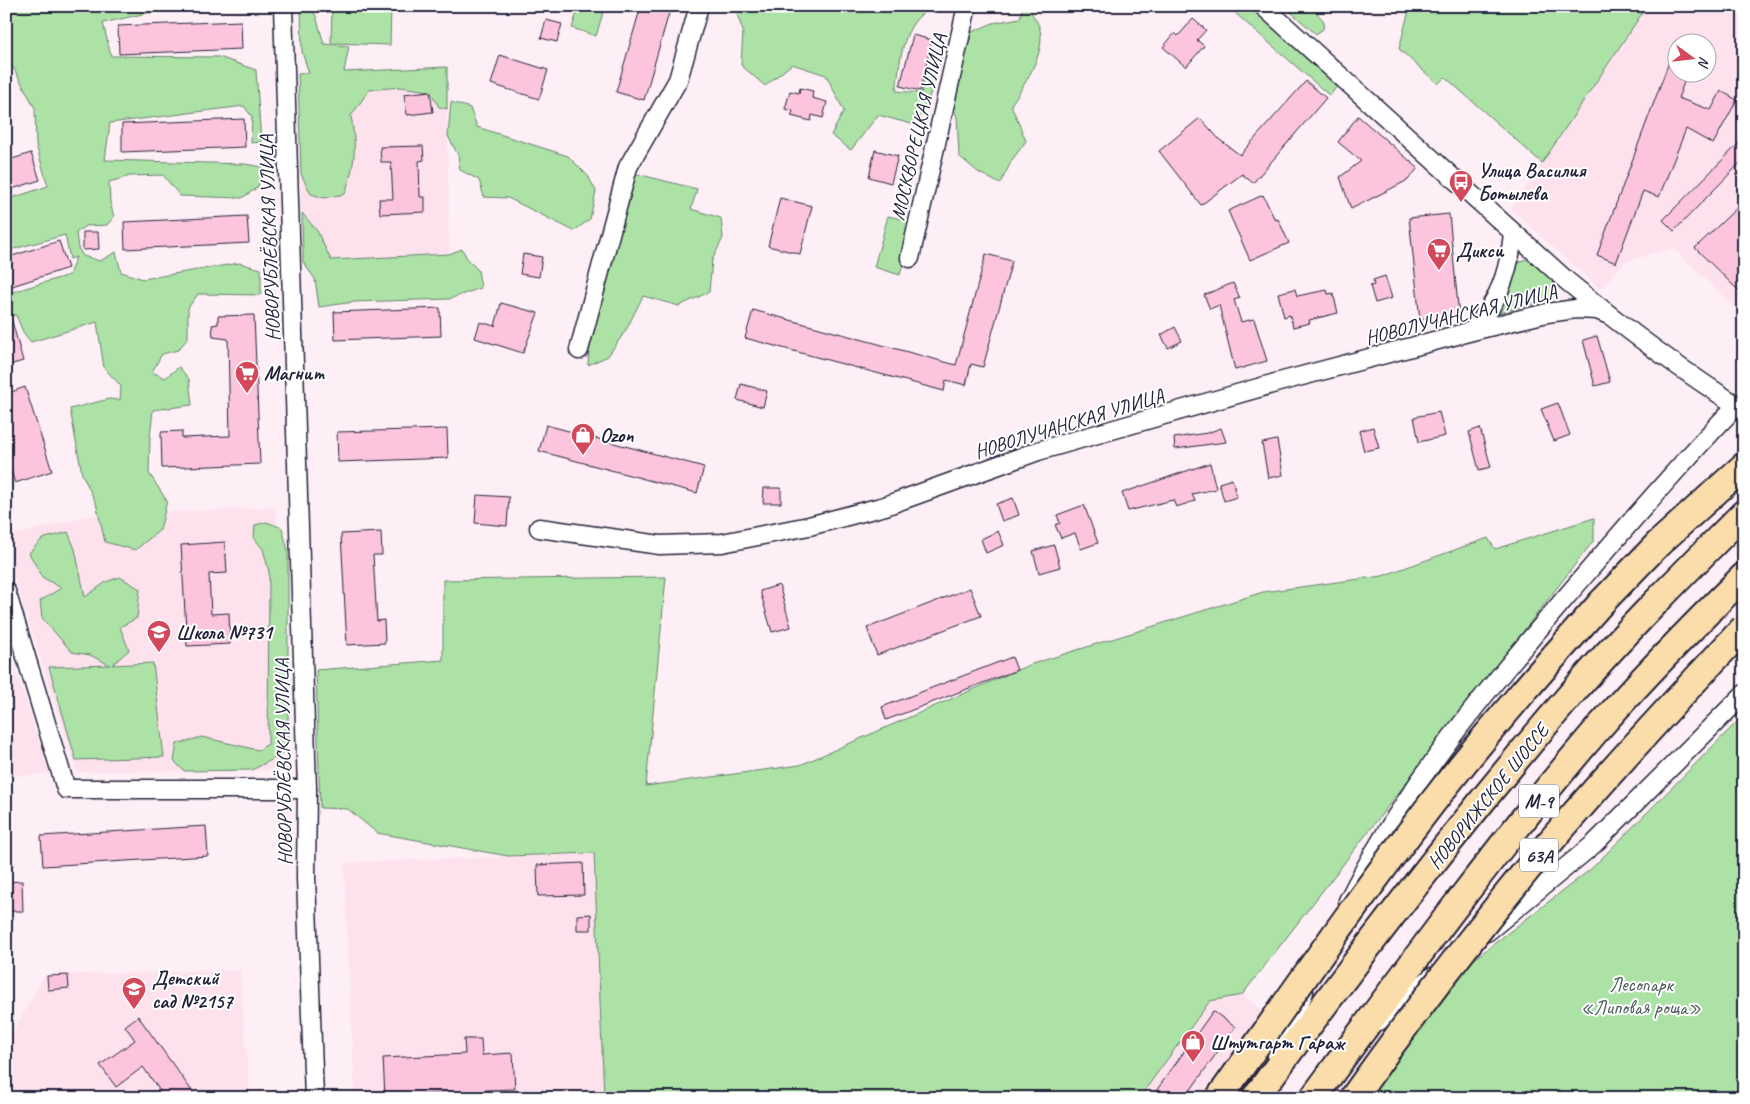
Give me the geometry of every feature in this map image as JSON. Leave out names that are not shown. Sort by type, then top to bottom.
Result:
[{"type":"highway","points":[[1219,1098],[1378,874],[1444,787],[1514,702],[1602,602],[1658,544],[1738,471]]},
{"type":"highway","name":"НОВОРИЖСКОЕ ШОССЕ","points":[[1259,1093],[1435,859],[1536,735],[1657,600],[1744,513]]},
{"type":"highway","name":"М-9","points":[[1313,1098],[1495,854],[1595,732],[1690,629],[1744,576]]},
{"type":"highway","name":"63A","points":[[1353,1098],[1409,1019],[1540,855],[1674,702],[1744,628]]},
{"type":"street","name":"НОВОРУБЛЁВСКАЯ УЛИЦА","points":[[283,6],[307,789],[306,876],[314,1098]]},
{"type":"street","points":[[579,350],[628,166],[678,80],[699,6]]},
{"type":"street","name":"МОСКВОРЕЦКАЯ УЛИЦА","points":[[910,258],[967,6]]},
{"type":"street","points":[[1259,1093],[1316,964],[1369,858],[1394,817],[1498,677],[1679,466],[1740,407],[1679,367],[1609,316],[1567,281],[1263,6]]},
{"type":"street","points":[[1472,330],[1485,318],[1505,278],[1513,234]]},
{"type":"street","points":[[1547,313],[1561,300],[1567,281]]},
{"type":"street","name":"НОВОЛУЧАНСКАЯ УЛИЦА","points":[[539,528],[660,545],[722,543],[809,526],[885,506],[1048,449],[1279,382],[1472,330],[1547,313],[1588,309],[1609,316]]},
{"type":"street","points":[[6,591],[66,789],[307,789]]},
{"type":"street","points":[[1354,1042],[1594,844],[1744,694]]},
{"type":"shaded area","points":[[1647,6],[1744,6],[1744,316],[1673,248],[1624,262],[1600,289],[1511,209]]},
{"type":"shaded area","points":[[447,67],[449,254],[303,262],[298,74]]},
{"type":"shaded area","name":"Школа №731","points":[[276,507],[281,770],[77,772],[6,551],[6,537],[88,516]]},
{"type":"shaded area","points":[[6,642],[50,774],[6,776]]},
{"type":"shaded area","points":[[594,853],[604,1098],[355,1098],[344,863]]},
{"type":"shaded area","name":"Детский сад №2157","points":[[240,970],[250,1098],[7,1098],[6,1044],[45,975]]},
{"type":"shaded area","points":[[1242,995],[1267,1014],[1208,1098],[1139,1098],[1210,1001]]},
{"type":"green space","points":[[6,6],[178,6],[103,23],[111,56],[219,57],[256,70],[261,142],[251,143],[252,117],[244,106],[110,123],[105,160],[244,164],[263,167],[258,187],[242,198],[180,196],[163,175],[130,176],[109,182],[110,202],[114,217],[107,225],[85,226],[76,233],[78,248],[83,256],[100,261],[116,252],[121,272],[143,279],[239,263],[261,269],[261,295],[198,294],[188,308],[188,338],[178,350],[162,354],[152,372],[165,378],[179,367],[189,379],[192,405],[153,410],[149,473],[167,501],[160,530],[135,550],[105,542],[96,503],[82,474],[70,409],[109,399],[120,400],[121,386],[104,368],[97,322],[31,342],[23,332],[16,315],[6,317],[6,294],[69,275],[76,257],[70,259],[65,235],[6,251],[6,200],[48,186],[36,145],[35,108],[6,54]]},
{"type":"green space","points":[[301,6],[309,6],[316,16],[324,44],[349,46],[344,72],[447,67],[447,109],[439,107],[430,91],[400,87],[369,90],[351,116],[354,156],[345,194],[324,198],[311,194],[301,174],[298,74],[309,73],[302,52]]},
{"type":"green space","points":[[332,6],[391,6],[390,45],[331,43]]},
{"type":"green space","points":[[579,6],[605,6],[596,36],[572,28]]},
{"type":"green space","points":[[734,6],[919,6],[926,11],[911,26],[907,36],[903,47],[896,91],[921,93],[932,52],[935,49],[942,53],[928,101],[915,125],[878,115],[851,150],[831,135],[844,111],[826,75],[792,64],[765,86],[741,65],[743,31]]},
{"type":"green space","points":[[1023,6],[1032,6],[1029,9],[1040,30],[1040,49],[1032,69],[1011,105],[1026,141],[1012,160],[1000,184],[978,172],[959,156],[957,117],[952,104],[972,32],[993,23],[1020,18]]},
{"type":"green space","points":[[1227,6],[1251,6],[1338,84],[1330,96]]},
{"type":"green space","points":[[1284,6],[1310,6],[1324,21],[1323,29],[1316,34]]},
{"type":"green space","points":[[1410,6],[1647,6],[1542,163],[1445,77],[1438,84],[1399,49]]},
{"type":"green space","points":[[451,102],[470,108],[477,127],[568,156],[588,176],[596,191],[590,219],[574,231],[508,198],[484,197],[479,180],[460,170],[458,155],[448,136]]},
{"type":"green space","points":[[633,173],[697,189],[691,209],[721,218],[723,238],[712,260],[709,292],[679,306],[643,296],[626,330],[608,356],[588,365],[591,326]]},
{"type":"green space","points":[[302,213],[317,231],[331,260],[449,254],[462,249],[468,260],[478,270],[481,288],[449,299],[354,302],[319,307],[315,279],[303,262]]},
{"type":"green space","points":[[888,216],[914,222],[900,275],[874,267]]},
{"type":"green space","points":[[1525,259],[1549,277],[1556,289],[1556,294],[1552,299],[1499,313],[1517,264]]},
{"type":"green space","points":[[1594,518],[1594,540],[1242,995],[1210,1001],[1139,1098],[604,1098],[594,853],[508,856],[377,833],[348,809],[320,808],[316,670],[443,660],[443,580],[666,577],[646,786],[800,765],[1029,665],[1263,592],[1382,576],[1488,538],[1495,549]]},
{"type":"green space","points":[[267,522],[282,528],[288,551],[288,738],[281,755],[252,770],[184,771],[174,761],[177,744],[202,737],[258,750],[268,744],[269,572],[263,549],[254,538],[255,525]]},
{"type":"green space","points":[[68,532],[75,549],[85,597],[106,582],[120,577],[140,589],[137,618],[120,627],[129,650],[112,665],[153,663],[164,757],[76,760],[49,667],[110,665],[90,655],[72,652],[42,618],[40,601],[61,588],[42,577],[29,553],[42,539]]},
{"type":"green space","name":"Лесопарк «Липовая роща»","points":[[1744,715],[1744,1098],[1367,1098],[1464,967],[1591,869]]},
{"type":"building","points":[[641,6],[671,6],[644,100],[616,92]]},
{"type":"building","points":[[1193,19],[1206,30],[1197,40],[1204,46],[1186,67],[1163,47],[1175,33],[1178,36]]},
{"type":"building","points":[[546,20],[562,24],[557,42],[541,38]]},
{"type":"building","points":[[241,21],[242,49],[119,54],[118,26]]},
{"type":"building","points":[[913,35],[932,40],[920,91],[900,86]]},
{"type":"building","points":[[500,55],[548,70],[539,99],[491,84]]},
{"type":"building","points":[[1668,64],[1668,82],[1684,82],[1678,98],[1711,110],[1721,91],[1737,100],[1713,144],[1686,129],[1659,197],[1643,191],[1616,263],[1597,255]]},
{"type":"building","points":[[1306,81],[1326,98],[1253,183],[1242,174],[1201,205],[1159,151],[1200,118],[1220,140],[1240,155]]},
{"type":"building","points":[[800,88],[813,91],[812,98],[827,102],[823,118],[812,115],[811,121],[791,116],[793,111],[785,109],[790,91],[799,93]]},
{"type":"building","points":[[430,91],[433,112],[407,115],[404,94]]},
{"type":"building","points":[[1358,116],[1418,168],[1408,180],[1351,209],[1340,177],[1361,161],[1338,142]]},
{"type":"building","points":[[244,119],[245,147],[122,152],[122,124]]},
{"type":"building","points":[[1744,138],[1744,159],[1674,231],[1663,220]]},
{"type":"building","points":[[423,146],[424,160],[419,161],[420,197],[425,197],[425,212],[380,214],[379,199],[393,199],[391,162],[381,162],[380,147]]},
{"type":"building","points":[[875,150],[898,156],[891,183],[869,177]]},
{"type":"building","points":[[31,153],[40,180],[6,191],[6,161]]},
{"type":"building","points":[[1263,195],[1275,220],[1278,219],[1289,243],[1250,260],[1228,211]]},
{"type":"building","points":[[780,198],[812,206],[800,254],[768,246]]},
{"type":"building","points":[[1744,201],[1744,284],[1738,290],[1695,248]]},
{"type":"building","points":[[1449,214],[1459,316],[1420,320],[1409,218]]},
{"type":"building","points":[[247,216],[249,243],[125,249],[124,222]]},
{"type":"building","points":[[83,232],[98,232],[99,249],[83,250]]},
{"type":"building","points":[[59,241],[68,268],[6,288],[6,258]]},
{"type":"building","points":[[523,254],[542,257],[539,277],[520,274]]},
{"type":"building","points":[[986,254],[1012,261],[983,367],[971,364],[966,385],[946,380],[944,391],[745,338],[753,310],[956,365]]},
{"type":"building","points":[[1385,276],[1392,298],[1375,303],[1370,286],[1374,285],[1373,280]]},
{"type":"building","points":[[1233,283],[1240,298],[1234,300],[1241,322],[1254,319],[1267,361],[1235,370],[1219,305],[1210,309],[1204,295]]},
{"type":"building","points":[[1295,289],[1297,296],[1327,290],[1328,294],[1333,293],[1338,313],[1309,320],[1310,323],[1293,327],[1290,315],[1284,317],[1278,293]]},
{"type":"building","points":[[501,303],[538,313],[523,353],[475,338],[480,322],[495,326]]},
{"type":"building","points":[[440,308],[441,336],[335,340],[334,312]]},
{"type":"building","points":[[10,314],[23,361],[6,366],[6,315]]},
{"type":"building","points":[[254,315],[260,464],[162,468],[161,432],[182,431],[182,438],[230,436],[228,339],[213,337],[212,325],[218,324],[218,316]]},
{"type":"building","points":[[1175,327],[1182,341],[1168,348],[1161,335]]},
{"type":"building","points":[[1597,336],[1610,382],[1595,386],[1583,340]]},
{"type":"building","points":[[741,384],[767,391],[763,407],[737,400]]},
{"type":"building","points":[[25,387],[52,471],[15,483],[6,455],[6,394]]},
{"type":"building","points":[[1558,403],[1570,435],[1554,441],[1541,409]]},
{"type":"building","points":[[1439,412],[1445,436],[1419,442],[1414,417]]},
{"type":"building","points":[[546,425],[704,467],[697,493],[539,451]]},
{"type":"building","points":[[1373,427],[1379,448],[1364,451],[1359,431]]},
{"type":"building","points":[[1221,428],[1226,442],[1175,449],[1174,438],[1207,433]]},
{"type":"building","points":[[1480,428],[1491,467],[1479,470],[1469,432]]},
{"type":"building","points":[[447,429],[448,458],[338,462],[337,432]]},
{"type":"building","points":[[1277,440],[1283,475],[1268,478],[1262,443]]},
{"type":"building","points":[[1210,463],[1216,489],[1192,494],[1195,501],[1176,507],[1173,500],[1128,511],[1122,493]]},
{"type":"building","points":[[1232,479],[1237,497],[1224,501],[1219,483]]},
{"type":"building","points":[[764,488],[781,488],[781,503],[763,503]]},
{"type":"building","points":[[477,495],[509,497],[507,526],[475,523]]},
{"type":"building","points":[[1013,498],[1019,515],[1002,521],[996,504]]},
{"type":"building","points":[[1084,505],[1098,543],[1081,549],[1075,533],[1061,538],[1055,525],[1060,523],[1057,515]]},
{"type":"building","points":[[998,531],[1004,545],[986,553],[981,539]]},
{"type":"building","points":[[381,532],[382,555],[373,555],[377,621],[384,620],[385,643],[347,645],[341,534]]},
{"type":"building","points":[[225,542],[227,573],[209,574],[211,614],[229,613],[230,644],[187,646],[181,545]]},
{"type":"building","points":[[1054,545],[1060,567],[1039,573],[1033,551]]},
{"type":"building","points":[[779,585],[791,627],[772,632],[760,591]]},
{"type":"building","points":[[970,588],[981,616],[877,655],[867,628]]},
{"type":"building","points":[[1012,657],[1017,670],[886,720],[882,707]]},
{"type":"building","points":[[206,826],[208,856],[43,866],[41,836]]},
{"type":"building","points":[[583,863],[584,895],[538,896],[537,865]]},
{"type":"building","points":[[22,881],[23,911],[6,911],[6,882]]},
{"type":"building","points":[[591,914],[591,930],[577,930],[577,915]]},
{"type":"building","points":[[68,975],[69,988],[48,990],[47,976]]},
{"type":"building","name":"Штутгарт Гараж","points":[[1213,1011],[1235,1027],[1185,1098],[1151,1098]]},
{"type":"building","points":[[138,1016],[197,1098],[165,1098],[143,1067],[116,1087],[100,1065],[135,1040],[125,1026]]},
{"type":"building","points":[[464,1039],[481,1039],[482,1055],[513,1053],[515,1089],[486,1090],[486,1098],[466,1098],[466,1092],[385,1096],[383,1058],[465,1054]]},
{"type":"place","name":"Улица Василия Ботылева","points":[[1461,203]]},
{"type":"place","name":"Дикси","points":[[1439,271]]},
{"type":"place","name":"Магнит","points":[[247,394]]},
{"type":"place","name":"Ozon","points":[[583,456]]},
{"type":"place","name":"Школа №731","points":[[159,653]]},
{"type":"place","name":"Детский сад №2157","points":[[134,1010]]},
{"type":"place","name":"Штутгарт Гараж","points":[[1193,1063]]}]
